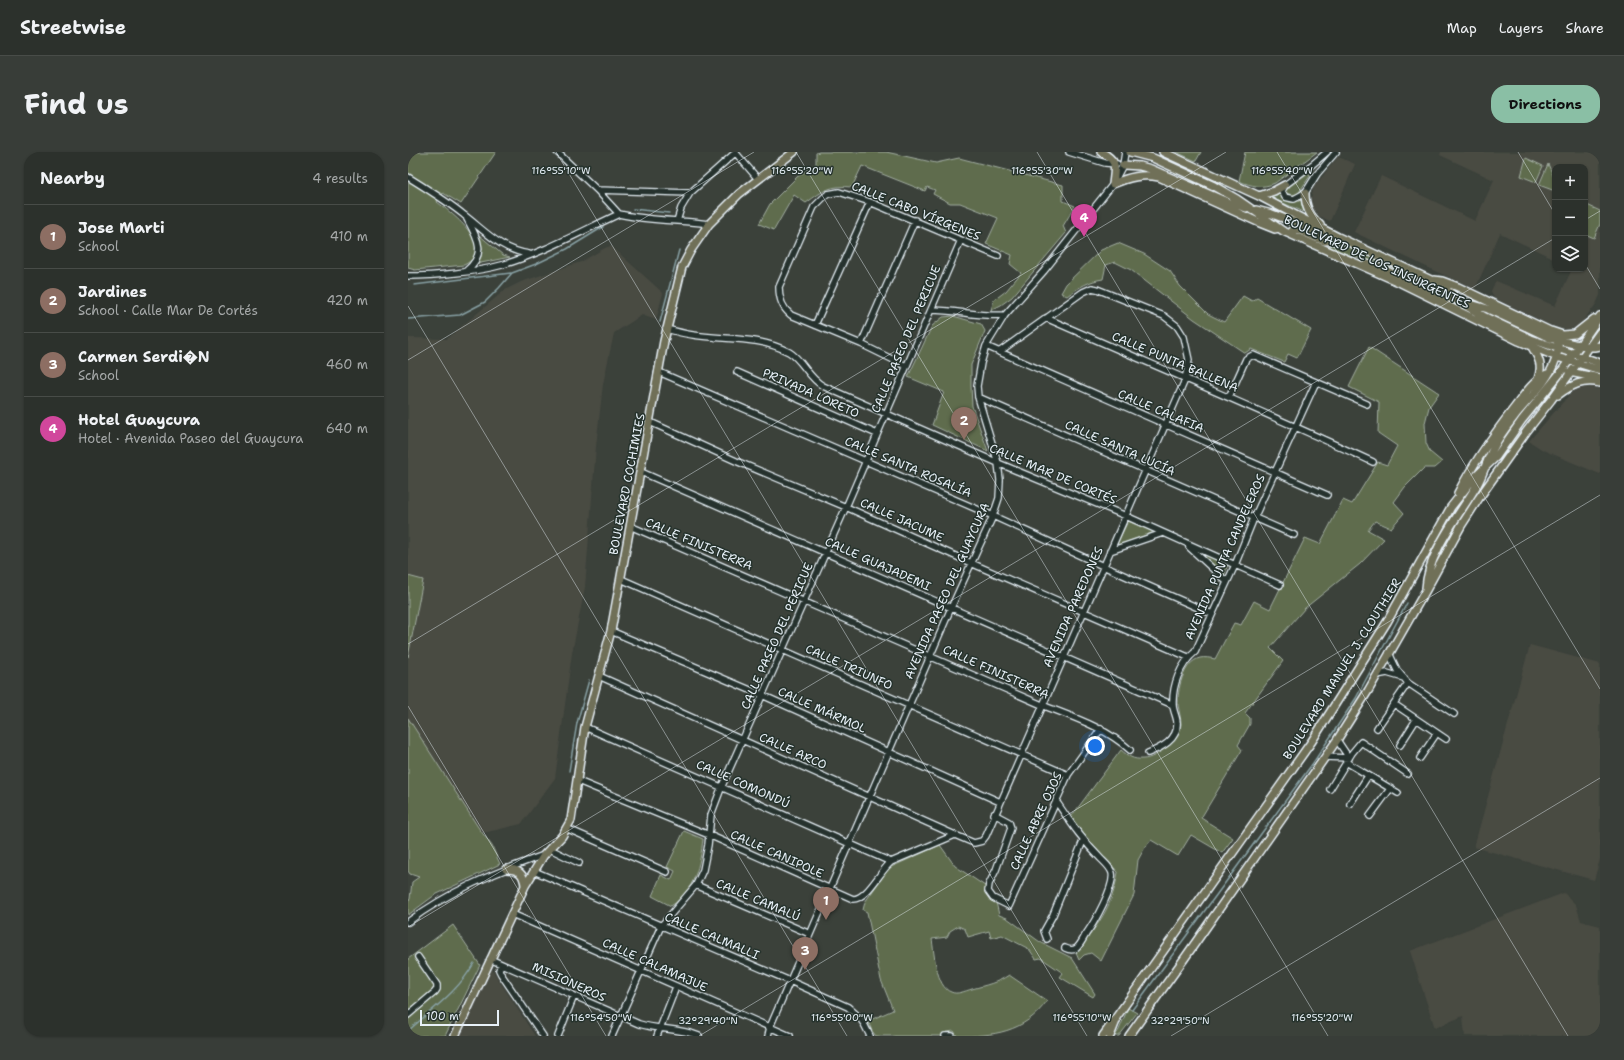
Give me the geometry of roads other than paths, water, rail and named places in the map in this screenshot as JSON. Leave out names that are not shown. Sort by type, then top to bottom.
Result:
[{"type":"main road","name":"BOULEVARD COCHIMIES","points":[[455,1036],[525,886],[544,855],[568,829],[573,812],[585,727],[612,631],[666,329],[682,267],[691,250],[709,224],[739,194],[794,152]]},
{"type":"main road","points":[[1101,152],[1111,158],[1115,164],[1113,184],[1133,176],[1151,175],[1159,177],[1260,223],[1287,233],[1297,229],[1324,241],[1345,240]]},
{"type":"main road","name":"BOULEVARD DE LOS INSURGENTES","points":[[1130,152],[1153,155],[1214,186],[1287,233],[1358,264],[1532,347],[1569,361],[1592,364],[1600,363]]},
{"type":"main road","name":"BOULEVARD DE LOS INSURGENTES","points":[[1163,152],[1259,196],[1338,237],[1431,280],[1466,306],[1531,339],[1583,356],[1600,370]]},
{"type":"main road","points":[[1124,165],[1140,166],[1151,169],[1227,202],[1272,214],[1318,232],[1338,237]]},
{"type":"main road","points":[[1259,196],[1274,191],[1285,185]]},
{"type":"main road","points":[[1305,193],[1305,201],[1309,212],[1324,230]]},
{"type":"main road","points":[[1358,264],[1378,267],[1442,296],[1488,308],[1546,336],[1589,347],[1599,346],[1592,364],[1599,380]]},
{"type":"main road","points":[[1431,280],[1442,281],[1458,287],[1550,331],[1563,334],[1575,334],[1592,320],[1600,316]]},
{"type":"main road","name":"BOULEVARD MANUEL J. CLOUTHIER","points":[[1103,1036],[1312,741],[1387,622],[1451,507],[1496,457],[1522,420],[1562,372],[1600,316]]},
{"type":"main road","points":[[1426,590],[1427,577],[1435,557],[1477,484],[1494,447],[1550,372],[1557,357],[1558,340],[1550,331]]},
{"type":"main road","points":[[1129,1036],[1337,740],[1426,590],[1461,526],[1479,498],[1600,332]]},
{"type":"main road","points":[[1451,507],[1468,474],[1498,429],[1538,379],[1541,371],[1540,363],[1532,347]]},
{"type":"main road","points":[[1538,379],[1550,372],[1562,372],[1599,380]]},
{"type":"main road","points":[[1551,400],[1568,388],[1580,382],[1599,380]]},
{"type":"main road","points":[[506,869],[513,869],[521,873],[525,879],[525,886]]},
{"type":"main road","name":"BOULEVARD MANUEL J. CLOUTHIER","points":[[1110,1036],[1115,1026],[1117,1016]]},
{"type":"street","points":[[557,152],[597,190],[619,214],[640,218],[677,220],[709,224]]},
{"type":"street","points":[[677,220],[681,208],[690,193],[735,152],[758,179]]},
{"type":"street","points":[[1069,152],[1105,164],[1124,165]]},
{"type":"street","name":"AVENIDA PASEO DEL GUAYCURA","points":[[768,1036],[770,1027],[951,608],[993,516],[1000,489],[998,463],[978,397],[978,374],[986,346],[1005,315],[1049,265],[1113,184],[1124,165],[1125,152]]},
{"type":"street","points":[[1327,152],[1285,185],[1282,190],[1287,199],[1294,199],[1305,193],[1317,174],[1336,152]]},
{"type":"street","points":[[408,177],[465,215],[493,239],[508,249],[531,255]]},
{"type":"street","points":[[597,190],[690,193]]},
{"type":"street","name":"CALLE CABO VÍRGENES","points":[[815,325],[791,315],[787,311],[779,295],[779,287],[814,207],[828,194],[839,192],[870,202],[998,256]]},
{"type":"street","points":[[870,202],[815,325],[861,344],[906,366]]},
{"type":"street","points":[[408,276],[465,272],[501,266],[566,240],[619,214]]},
{"type":"street","points":[[465,215],[476,234],[479,245],[476,261],[465,272]]},
{"type":"street","points":[[861,344],[914,220]]},
{"type":"street","name":"CALLE PASEO DEL PERICUE","points":[[612,1036],[661,926],[696,885],[705,863],[711,815],[722,786],[826,553],[961,240]]},
{"type":"street","name":"AVENIDA PAREDONES","points":[[980,842],[986,836],[994,814],[1185,380],[1189,360],[1184,337],[1177,326],[1164,316],[1101,290],[1092,288],[1083,292],[1046,318]]},
{"type":"street","points":[[930,310],[943,310],[988,316],[1005,315]]},
{"type":"street","points":[[999,352],[1046,318]]},
{"type":"street","name":"CALLE PUNTA BALLENA","points":[[1046,318],[1185,380],[1229,397],[1295,426],[1373,462]]},
{"type":"street","name":"CALLE MAR DE CORTÉS","points":[[666,329],[693,335],[757,341],[776,346],[790,353],[817,383],[998,463],[1126,516],[1280,585]]},
{"type":"street","name":"CALLE CALAFIA","points":[[986,346],[1327,495]]},
{"type":"street","points":[[1229,397],[1246,359],[1254,355],[1367,404]]},
{"type":"street","name":"CALLE SANTA ROSALÍA","points":[[659,372],[993,516],[1212,614]]},
{"type":"street","name":"PRIVADA LORETO","points":[[736,372],[877,434]]},
{"type":"street","name":"AVENIDA PUNTA CANDELEROS","points":[[1148,753],[1162,747],[1174,736],[1177,724],[1173,705],[1177,678],[1188,657],[1195,652],[1316,382]]},
{"type":"street","name":"CALLE SANTA LUCÍA","points":[[978,397],[1294,535]]},
{"type":"street","name":"CALLE JACUME","points":[[650,422],[736,461],[846,506],[971,563],[1188,657]]},
{"type":"street","name":"CALLE GUAJADEMI","points":[[641,472],[1173,705]]},
{"type":"street","name":"CALLE FINISTERRA","points":[[630,526],[1042,705],[1102,729],[1118,739],[1130,750]]},
{"type":"street","points":[[1110,551],[1163,533]]},
{"type":"street","points":[[1185,543],[1227,582]]},
{"type":"street","name":"CALLE TRIUNFO","points":[[621,579],[783,649],[909,706],[1021,753],[1068,775]]},
{"type":"street","name":"CALLE MÁRMOL","points":[[612,631],[762,695],[1000,802]]},
{"type":"street","points":[[1389,653],[1397,670],[1406,680],[1454,714]]},
{"type":"street","points":[[1377,674],[1387,674],[1406,680]]},
{"type":"street","name":"CALLE ARCO","points":[[599,676],[955,835],[974,843],[980,842]]},
{"type":"street","points":[[1377,728],[1394,704],[1406,680]]},
{"type":"street","points":[[1394,704],[1446,739]]},
{"type":"street","points":[[1400,745],[1416,720]]},
{"type":"street","name":"CALLE COMONDÚ","points":[[585,727],[722,786],[891,862]]},
{"type":"street","name":"CALLE ABRE OJOS","points":[[994,814],[1009,822],[1011,828],[988,888],[993,898],[1009,906],[1068,775],[1102,729]]},
{"type":"street","points":[[1420,758],[1437,733]]},
{"type":"street","points":[[1337,740],[1347,760],[1368,776],[1398,794]]},
{"type":"street","points":[[1330,789],[1347,760],[1361,742],[1408,774]]},
{"type":"street","points":[[1325,757],[1347,760]]},
{"type":"street","points":[[1350,804],[1368,776]]},
{"type":"street","name":"CALLE CANIPOLE","points":[[578,781],[709,835],[850,898],[858,899],[867,893],[884,868],[891,862],[955,835]]},
{"type":"street","points":[[1370,816],[1390,789]]},
{"type":"street","points":[[1056,801],[1084,841],[1109,868],[1112,877],[1098,917],[1079,945],[1070,951],[1065,948]]},
{"type":"street","points":[[568,829],[667,872]]},
{"type":"street","points":[[1047,939],[1044,931],[1053,915],[1084,841]]},
{"type":"street","points":[[550,849],[579,863]]},
{"type":"street","points":[[408,922],[434,903],[506,869],[544,855]]},
{"type":"street","name":"CALLE CALMALLI","points":[[534,871],[848,1007],[854,1011],[864,1024],[870,1036]]},
{"type":"street","name":"CALLE CAMALÚ","points":[[696,885],[810,934]]},
{"type":"street","name":"CALLE CALAMAJUE","points":[[512,914],[790,1036]]},
{"type":"street","points":[[408,1015],[438,989],[437,985],[418,957]]},
{"type":"street","name":"MISIONEROS","points":[[490,959],[639,1024],[660,1028],[678,1029],[699,1036]]},
{"type":"street","points":[[501,964],[499,970],[501,974],[543,1036]]},
{"type":"street","points":[[657,1036],[676,987]]},
{"type":"street","points":[[558,1036],[574,996]]},
{"type":"street","points":[[945,1036],[951,1036]]},
{"type":"waterway","points":[[633,209],[669,213]]},
{"type":"waterway","points":[[408,319],[460,315],[485,302],[512,273],[536,264],[567,249],[603,227]]},
{"type":"waterway","points":[[660,322],[679,250]]},
{"type":"waterway","points":[[414,285],[511,273]]},
{"type":"waterway","points":[[1132,1010],[1313,763],[1356,698],[1407,603]]},
{"type":"waterway","points":[[569,771],[577,723],[589,680]]},
{"type":"waterway","points":[[408,1031],[453,991],[474,963]]},
{"type":"place","name":"Hotel Guaycura","points":[[1084,237]]},
{"type":"place","name":"Jardines","points":[[964,440]]},
{"type":"place","name":"Jose Marti","points":[[826,920]]},
{"type":"place","name":"Carmen Serdi�N","points":[[805,970]]}]
